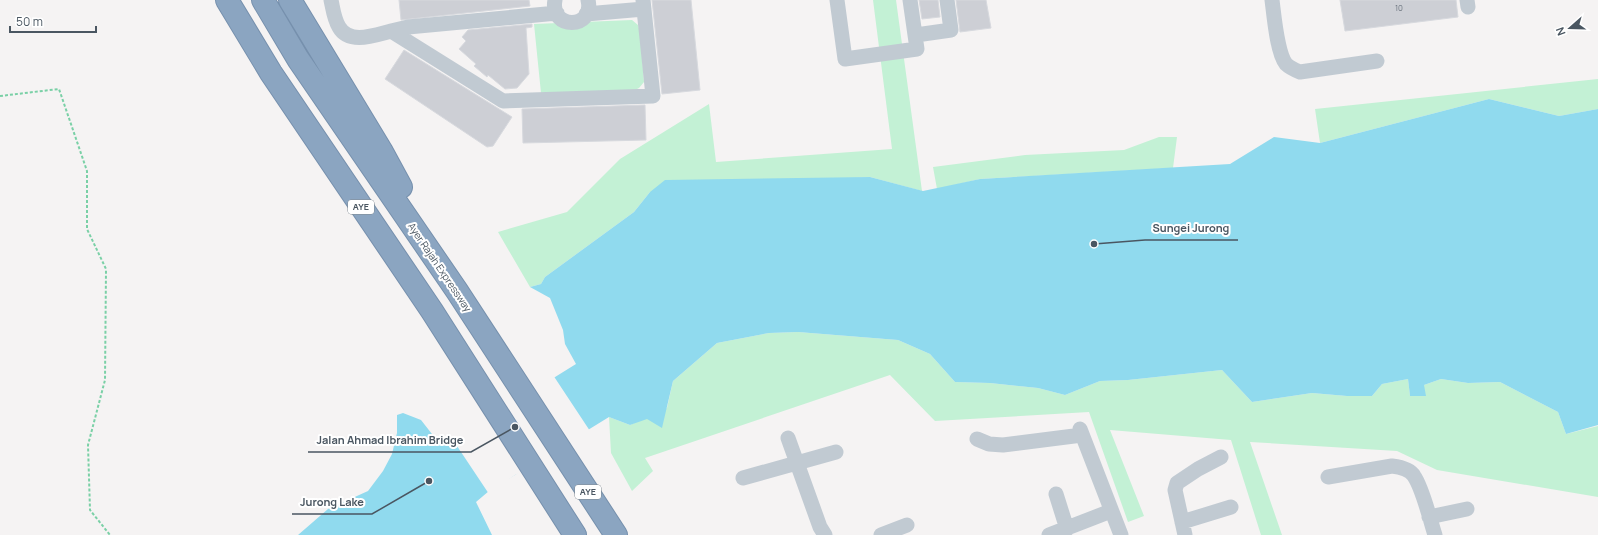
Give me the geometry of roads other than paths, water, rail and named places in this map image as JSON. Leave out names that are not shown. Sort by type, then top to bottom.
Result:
[{"type":"highway","name":"AYE","points":[[227,0],[271,73],[427,304],[575,535]]},
{"type":"highway","name":"Ayer Rajah Expressway","points":[[263,0],[298,59],[457,290],[616,535]]},
{"type":"highway","points":[[290,0],[382,152],[457,290]]},
{"type":"lane","points":[[331,0],[339,28],[346,35],[354,38],[408,27],[556,7],[559,17],[564,21],[571,23],[578,22],[587,7],[644,5],[653,96],[503,101],[391,31]]},
{"type":"lane","points":[[837,0],[845,59],[917,49],[910,0]]},
{"type":"lane","points":[[916,36],[951,30],[947,0]]},
{"type":"lane","points":[[1272,0],[1281,53],[1286,64],[1292,69],[1300,72],[1377,61]]},
{"type":"lane","points":[[977,439],[990,444],[1003,445],[1081,432],[1121,535]]},
{"type":"lane","points":[[788,438],[820,527],[825,535]]},
{"type":"lane","points":[[743,478],[836,452]]},
{"type":"lane","points":[[1221,457],[1198,469],[1177,483],[1175,490],[1183,528],[1231,507]]},
{"type":"lane","points":[[1328,477],[1392,466],[1400,467],[1414,475],[1435,535]]},
{"type":"lane","points":[[1056,494],[1067,529]]},
{"type":"lane","points":[[1429,517],[1467,508]]},
{"type":"lane","points":[[1049,535],[1111,511]]},
{"type":"lane","points":[[881,535],[907,525]]},
{"type":"water","points":[[1489,99],[1559,116],[1598,109],[1598,425],[1566,434],[1558,412],[1500,382],[1468,383],[1441,379],[1424,385],[1426,396],[1410,396],[1408,379],[1382,384],[1372,396],[1347,396],[1312,393],[1252,402],[1222,370],[1128,380],[1100,381],[1065,395],[1038,388],[990,383],[955,382],[930,354],[898,340],[798,332],[769,333],[717,343],[673,381],[662,428],[647,419],[630,425],[609,417],[489,491],[476,502],[492,535],[298,535],[328,509],[368,491],[383,471],[392,454],[397,433],[397,415],[403,413],[421,420],[439,443],[457,438],[576,364],[565,344],[563,330],[550,298],[530,287],[541,284],[545,277],[634,212],[650,192],[665,180],[870,177],[923,191],[980,179],[1230,164],[1274,137],[1320,143]]},
{"type":"place","name":"Sungei Jurong","points":[[1094,244]]},
{"type":"place","name":"Jalan Ahmad Ibrahim Bridge","points":[[515,427]]},
{"type":"place","name":"Jurong Lake","points":[[429,481]]}]
